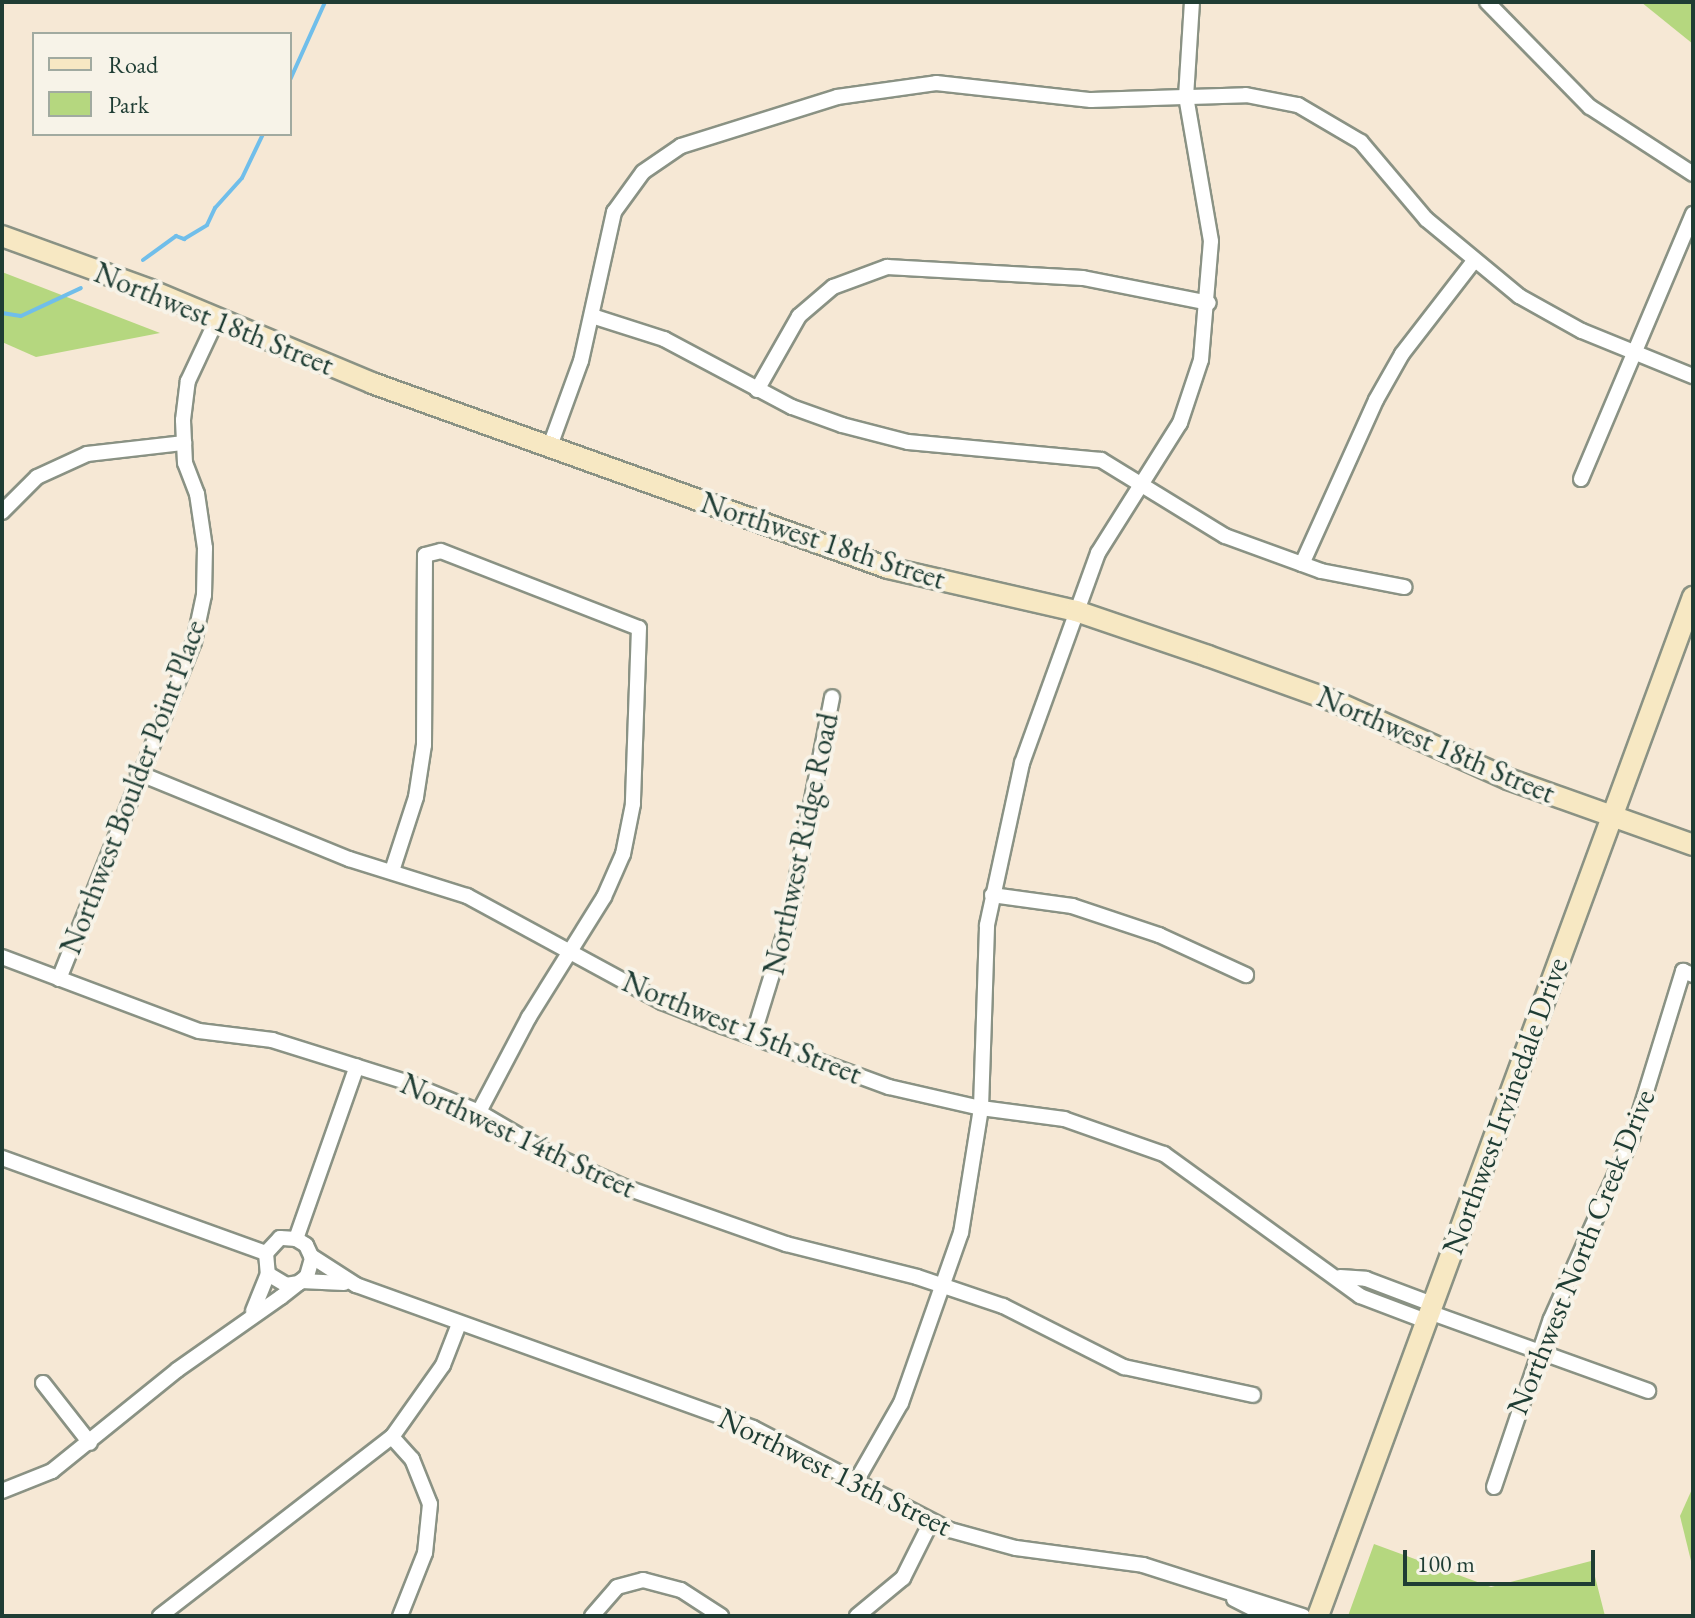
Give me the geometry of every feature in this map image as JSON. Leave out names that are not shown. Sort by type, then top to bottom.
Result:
[{"type":"street","points":[[854,1485],[901,1403],[944,1286],[968,1201],[981,1108],[981,1008],[992,895],[1018,777],[1098,553],[1162,455],[1193,392],[1209,303],[1211,241],[1186,97],[1192,2]]},
{"type":"street","points":[[1487,2],[1590,107],[1693,174]]},
{"type":"street","points":[[550,446],[592,316],[602,253],[614,212],[643,172],[681,146],[837,97],[905,85],[974,84],[1091,100],[1246,95],[1298,105],[1329,119],[1361,142],[1426,219],[1473,262],[1519,296],[1632,352],[1693,376]]},
{"type":"street","points":[[1581,479],[1632,352],[1693,214]]},
{"type":"street","name":"Northwest 18th Street","points":[[2,236],[218,317],[344,373],[888,568],[1076,611],[1336,702],[1430,748],[1693,845]]},
{"type":"street","points":[[1302,564],[1382,389],[1402,354],[1473,262]]},
{"type":"street","points":[[757,390],[799,316],[833,287],[887,267],[1083,278],[1209,303]]},
{"type":"street","points":[[592,316],[664,339],[757,390],[842,425],[908,442],[1084,455],[1141,484],[1201,524],[1302,564],[1404,587]]},
{"type":"street","name":"Northwest Boulder Point Place","points":[[59,979],[138,773],[194,642],[204,595],[205,548],[184,443],[188,381],[218,317]]},
{"type":"street","points":[[2,512],[37,477],[87,454],[184,443]]},
{"type":"street","points":[[392,871],[416,797],[424,745],[425,555],[441,551],[639,628],[633,804],[623,854],[604,897],[569,950],[479,1112]]},
{"type":"street","name":"Northwest Irvinedale Drive","points":[[1318,1616],[1693,597]]},
{"type":"street","name":"Northwest Ridge Road","points":[[753,1036],[788,922],[832,697]]},
{"type":"street","name":"Northwest 15th Street","points":[[138,773],[349,859],[467,896],[662,1002],[889,1087],[981,1108],[1064,1119],[1164,1154],[1313,1264],[1340,1277],[1360,1296],[1429,1312],[1648,1391]]},
{"type":"street","points":[[992,895],[1072,906],[1159,935],[1246,975]]},
{"type":"street","name":"Northwest 14th Street","points":[[2,957],[199,1031],[272,1040],[357,1066],[479,1112],[549,1153],[624,1187],[786,1244],[944,1286],[1040,1322],[1124,1367],[1253,1395]]},
{"type":"street","name":"Northwest North Creek Drive","points":[[1494,1487],[1539,1351],[1614,1184],[1688,973]]},
{"type":"street","points":[[296,1239],[357,1066]]},
{"type":"street","points":[[2,1158],[266,1253]]},
{"type":"street","points":[[2,1491],[52,1471],[248,1318],[300,1282],[311,1268],[311,1256],[296,1239],[280,1238],[266,1253],[268,1274],[248,1318]]},
{"type":"street","name":"Northwest 13th Street","points":[[311,1256],[356,1285],[753,1428],[807,1453],[854,1485],[931,1522],[1016,1548],[1143,1565],[1231,1597],[1303,1616]]},
{"type":"street","points":[[268,1274],[286,1285],[300,1282]]},
{"type":"street","name":"Northwest 13th Street","points":[[300,1282],[356,1285]]},
{"type":"street","points":[[160,1616],[392,1437],[443,1365],[459,1324]]},
{"type":"street","points":[[43,1383],[90,1443]]},
{"type":"street","points":[[392,1437],[412,1459],[430,1504],[425,1553],[400,1616]]},
{"type":"street","points":[[857,1616],[903,1578],[931,1522]]},
{"type":"street","points":[[592,1616],[617,1587],[643,1580],[692,1595],[721,1616]]},
{"type":"street","name":"Northwest 13th Street","points":[[1231,1597],[1267,1616]]},
{"type":"green space","points":[[1641,2],[1693,2],[1693,44]]},
{"type":"green space","points":[[2,272],[160,333],[36,357],[2,342]]},
{"type":"green space","points":[[1693,1487],[1693,1569],[1680,1516]]},
{"type":"green space","points":[[1374,1544],[1491,1587],[1591,1561],[1605,1616],[1348,1616]]},
{"type":"waterway","points":[[292,76],[325,2]]},
{"type":"waterway","points":[[143,260],[176,236],[184,239],[207,225],[215,208],[242,178],[262,136]]},
{"type":"waterway","points":[[2,313],[21,316],[81,288]]}]
